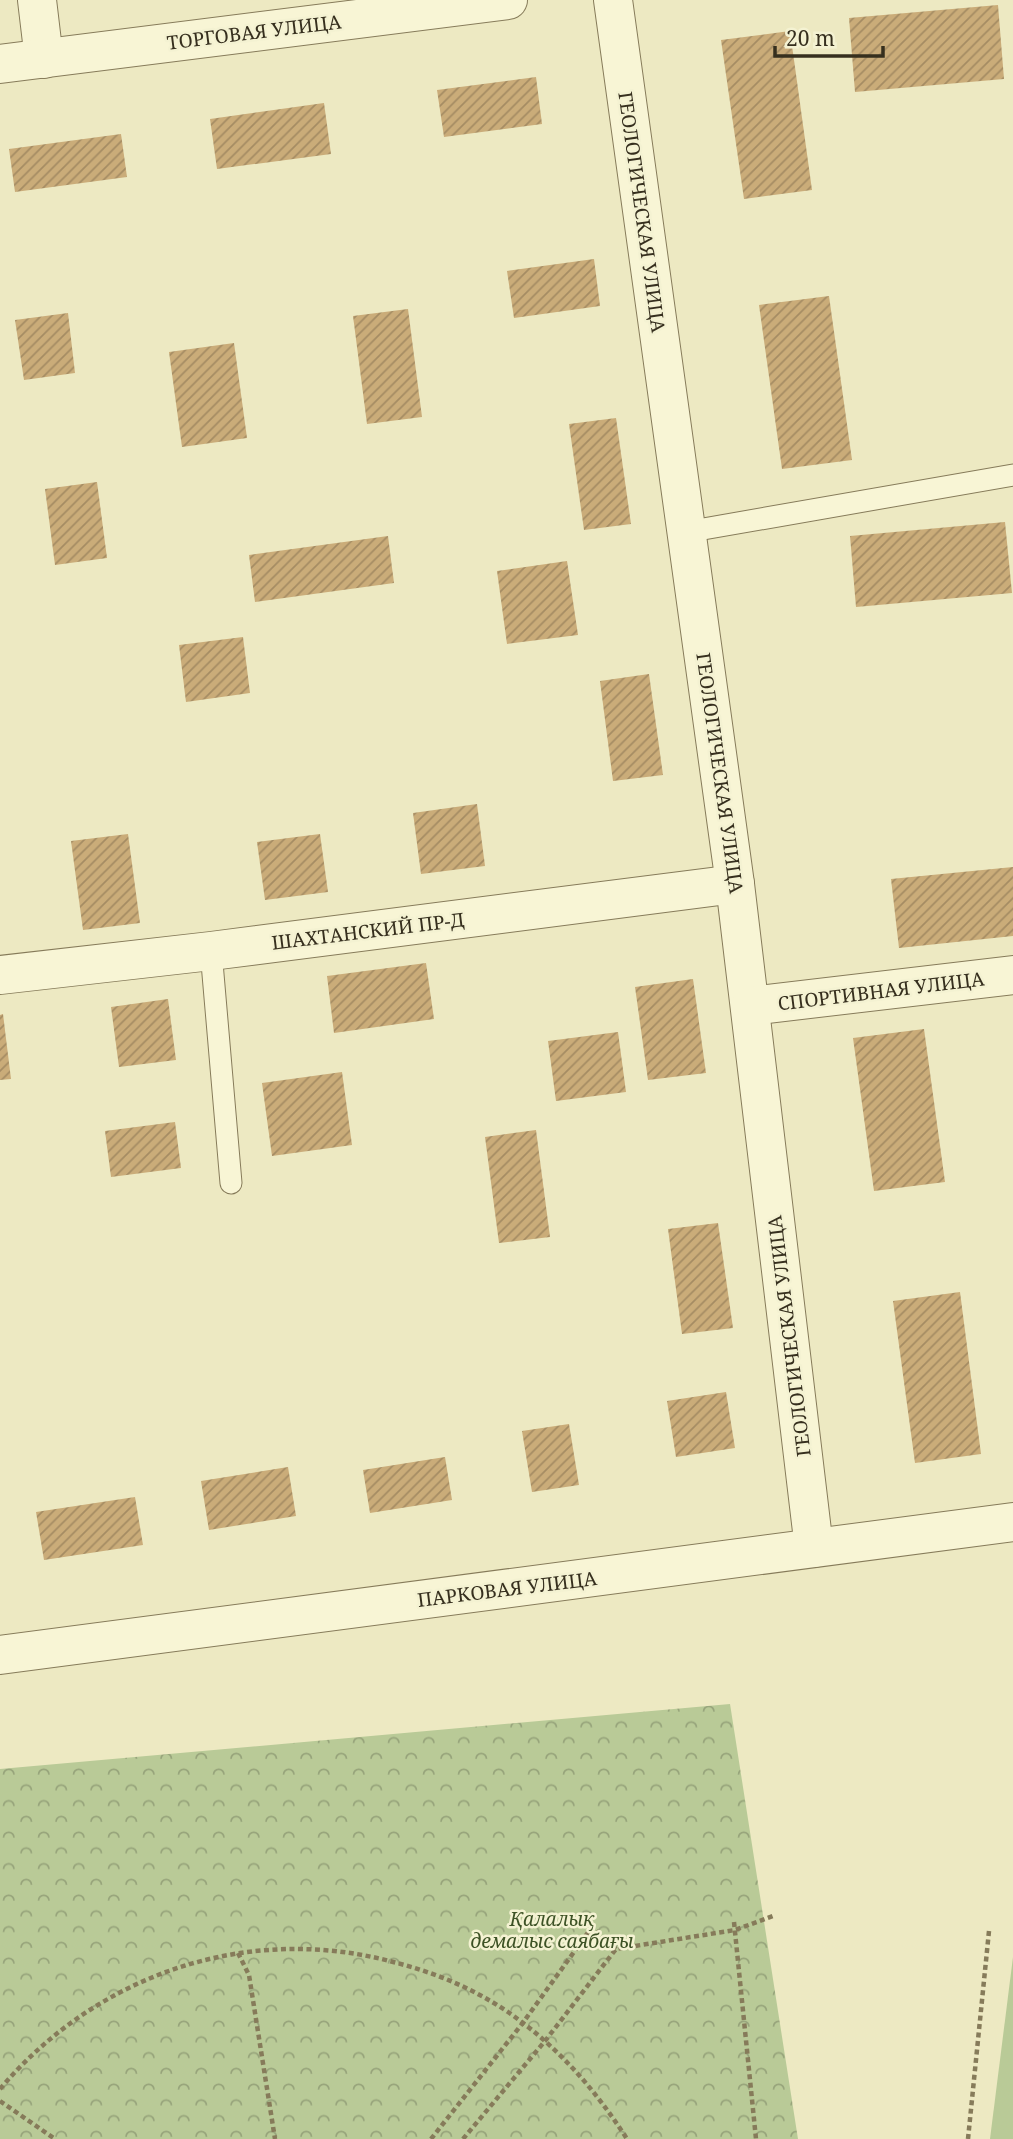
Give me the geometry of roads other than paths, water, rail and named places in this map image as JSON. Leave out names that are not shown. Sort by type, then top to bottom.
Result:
[{"type":"street","points":[[37,0],[44,59]]},
{"type":"street","name":"ТОРГОВАЯ УЛИЦА","points":[[0,64],[508,0]]},
{"type":"street","name":"ГЕОЛОГИЧЕСКАЯ УЛИЦА","points":[[613,0],[735,884],[814,1548]]},
{"type":"street","name":"ШАХТАНСКИЙ ПР-Д","points":[[0,975],[211,951],[735,884]]},
{"type":"street","name":"СПОРТИВНАЯ УЛИЦА","points":[[750,1006],[1013,975]]},
{"type":"street","name":"ПАРКОВАЯ УЛИЦА","points":[[0,1655],[1013,1522]]},
{"type":"lane","points":[[686,532],[1013,475]]},
{"type":"lane","points":[[211,951],[230,1183]]},
{"type":"park label","name":"Қалалық демалыс саябағы","points":[[552,1930]]}]
